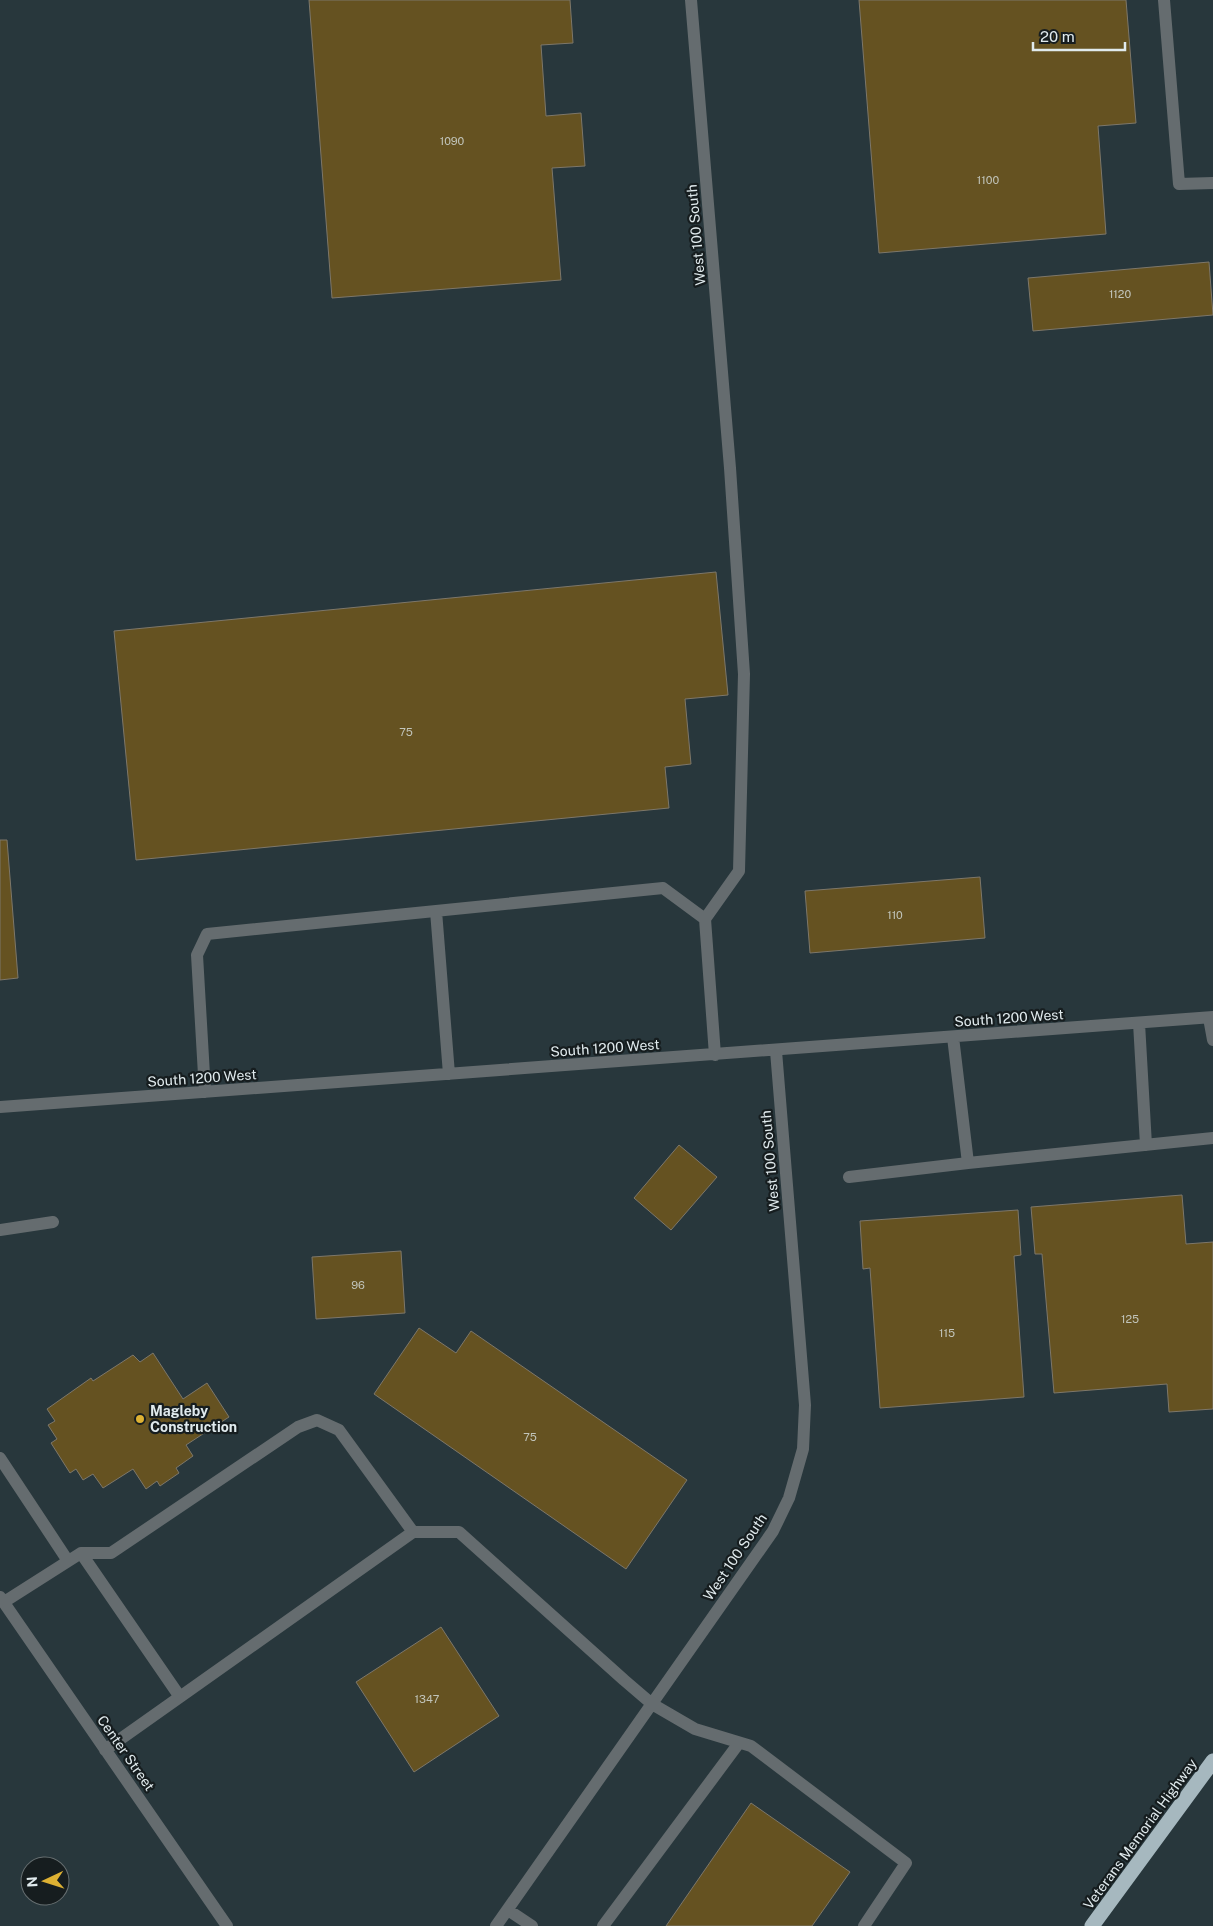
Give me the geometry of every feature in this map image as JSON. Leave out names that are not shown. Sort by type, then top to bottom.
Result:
[{"type":"highway","name":"Veterans Memorial Highway","points":[[1092,1926],[1213,1761]]},
{"type":"street","name":"West 100 South","points":[[691,0],[730,468],[744,674],[739,871],[705,919]]},
{"type":"street","points":[[1164,0],[1180,184],[1213,183]]},
{"type":"street","points":[[205,1092],[197,955],[207,934],[662,888],[705,919],[715,1055]]},
{"type":"street","points":[[436,911],[449,1074]]},
{"type":"street","points":[[1211,1018],[1213,1040]]},
{"type":"street","name":"South 1200 West","points":[[0,1107],[1211,1018]]},
{"type":"street","points":[[1139,1023],[1146,1145]]},
{"type":"street","points":[[953,1037],[968,1163]]},
{"type":"street","name":"West 100 South","points":[[496,1926],[773,1531],[789,1498],[803,1449],[805,1405],[776,1051]]},
{"type":"street","points":[[849,1177],[1213,1138]]},
{"type":"street","points":[[0,1230],[53,1222]]},
{"type":"street","points":[[2,1600],[81,1553],[111,1553],[298,1427],[317,1420],[339,1430],[413,1532]]},
{"type":"street","points":[[0,1458],[68,1561]]},
{"type":"street","points":[[105,1750],[413,1532],[459,1532],[652,1704],[695,1729],[751,1746],[906,1863],[864,1926]]},
{"type":"street","points":[[81,1553],[180,1697]]},
{"type":"street","name":"Center Street","points":[[2,1600],[227,1926]]},
{"type":"street","points":[[602,1926],[739,1743]]},
{"type":"street","points":[[508,1910],[532,1926]]},
{"type":"building","points":[[309,0],[570,0],[573,43],[541,45],[546,116],[581,113],[585,166],[552,168],[561,280],[332,298]]},
{"type":"building","points":[[859,0],[1126,0],[1136,123],[1098,126],[1106,234],[879,253]]},
{"type":"building","points":[[1209,262],[1213,315],[1033,331],[1028,278]]},
{"type":"building","points":[[716,572],[728,695],[685,699],[691,764],[665,767],[669,808],[136,860],[114,631]]},
{"type":"building","points":[[0,840],[7,840],[18,978],[0,980]]},
{"type":"building","points":[[980,877],[985,938],[810,953],[805,891]]},
{"type":"building","points":[[679,1145],[717,1177],[671,1230],[634,1198]]},
{"type":"building","points":[[1182,1195],[1186,1244],[1213,1242],[1213,1409],[1169,1412],[1167,1384],[1054,1393],[1042,1254],[1035,1254],[1031,1207]]},
{"type":"building","points":[[1018,1210],[1021,1255],[1014,1256],[1024,1397],[880,1408],[870,1268],[863,1269],[860,1221]]},
{"type":"building","points":[[401,1251],[405,1313],[316,1319],[312,1257]]},
{"type":"building","points":[[419,1328],[456,1353],[471,1331],[687,1480],[626,1569],[374,1394]]},
{"type":"building","name":"Magleby Construction","points":[[153,1353],[183,1399],[207,1383],[229,1417],[186,1445],[193,1456],[176,1468],[179,1473],[160,1486],[157,1481],[146,1489],[133,1469],[103,1488],[93,1474],[83,1480],[76,1469],[70,1473],[51,1443],[57,1439],[48,1425],[55,1421],[47,1409],[91,1378],[93,1381],[133,1355],[140,1362]]},
{"type":"building","points":[[441,1627],[499,1716],[414,1772],[356,1682]]},
{"type":"building","points":[[751,1803],[850,1872],[812,1926],[666,1926]]},
{"type":"place","name":"Magleby Construction","points":[[140,1419]]}]
